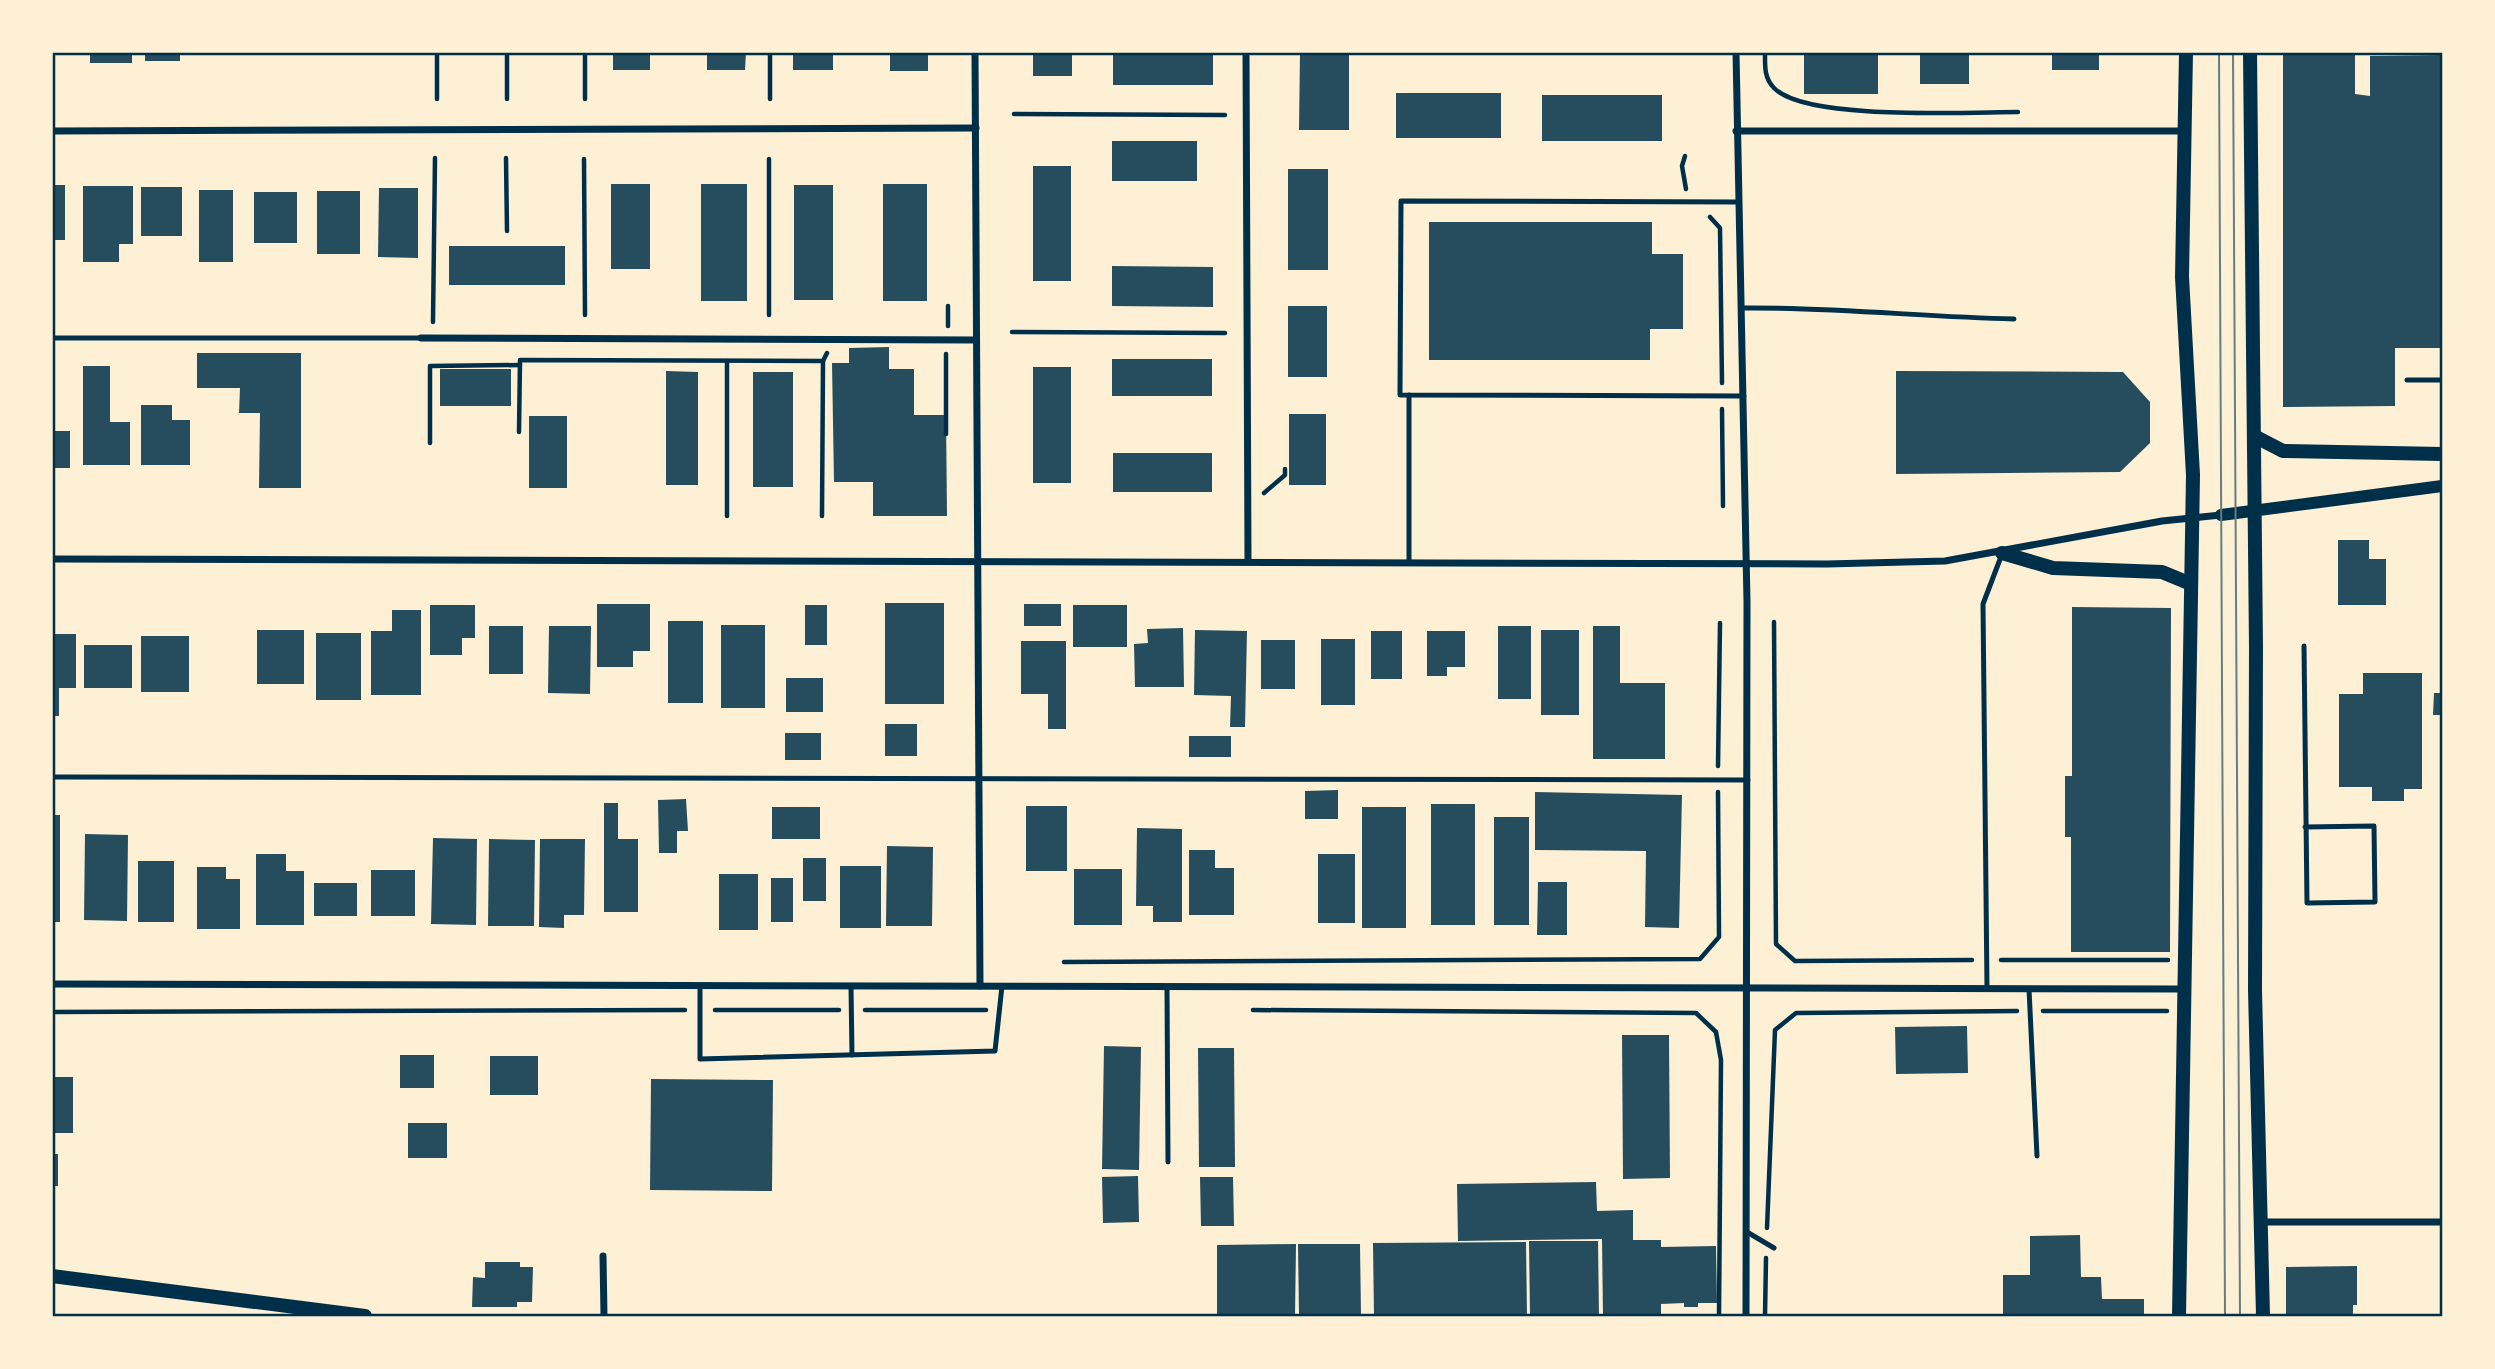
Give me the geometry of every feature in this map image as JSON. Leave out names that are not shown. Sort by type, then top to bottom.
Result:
[{"type":"main road","points":[[2179,1317],[2193,475],[2182,277],[2186,52]]},
{"type":"main road","points":[[2250,52],[2255,990],[2263,1317]]},
{"type":"main road","points":[[2254,436],[2283,451],[2442,454]]},
{"type":"main road","points":[[2002,553],[2053,568],[2162,572],[2191,584]]},
{"type":"main road","points":[[52,1276],[365,1317]]},
{"type":"street","points":[[975,52],[980,986]]},
{"type":"street","points":[[1246,52],[1248,561]]},
{"type":"street","points":[[1736,52],[1747,563],[1749,987],[1746,1317]]},
{"type":"street","points":[[52,131],[976,128]]},
{"type":"street","points":[[1737,131],[2185,131]]},
{"type":"street","points":[[421,338],[975,340]]},
{"type":"street","points":[[52,559],[976,559],[1747,563],[1945,561],[2191,518],[2442,486]]},
{"type":"street","points":[[52,984],[2185,989]]},
{"type":"street","points":[[2261,1222],[2442,1222]]},
{"type":"street","points":[[603,1256],[604,1317]]},
{"type":"lane","points":[[1739,202],[1401,201],[1400,395],[1744,396]]},
{"type":"lane","points":[[1742,308],[1833,307],[1908,316],[2014,319]]},
{"type":"lane","points":[[52,338],[421,338]]},
{"type":"lane","points":[[2407,380],[2442,380]]},
{"type":"lane","points":[[1409,395],[1409,561]]},
{"type":"lane","points":[[1987,988],[1983,604],[2002,553]]},
{"type":"lane","points":[[2304,646],[2305,827],[2307,903],[2375,902],[2374,826],[2305,827]]},
{"type":"lane","points":[[52,777],[1748,780]]},
{"type":"lane","points":[[700,986],[700,1059],[995,1051],[1002,986]]},
{"type":"lane","points":[[851,986],[852,1055]]},
{"type":"lane","points":[[1167,987],[1167,1162]]},
{"type":"lane","points":[[2029,989],[2037,1156]]},
{"type":"lane","points":[[1747,1232],[1774,1248]]},
{"type":"path","points":[[437,52],[437,99]]},
{"type":"path","points":[[507,52],[507,99]]},
{"type":"path","points":[[585,52],[585,99]]},
{"type":"path","points":[[770,52],[770,99]]},
{"type":"path","points":[[1765,52],[1765,76],[1774,88],[1788,99],[1869,112],[2031,112]]},
{"type":"path","points":[[1014,114],[1225,115]]},
{"type":"path","points":[[1685,156],[1682,166],[1686,189],[1720,228],[1723,506]]},
{"type":"path","points":[[433,324],[435,158]]},
{"type":"path","points":[[506,158],[507,231]]},
{"type":"path","points":[[584,159],[586,315]]},
{"type":"path","points":[[769,159],[769,316]]},
{"type":"path","points":[[948,306],[948,326]]},
{"type":"path","points":[[1012,332],[1225,333]]},
{"type":"path","points":[[822,516],[823,361],[829,350]]},
{"type":"path","points":[[946,353],[946,434]]},
{"type":"path","points":[[519,432],[520,360],[823,361]]},
{"type":"path","points":[[727,360],[727,516]]},
{"type":"path","points":[[430,443],[430,366],[520,365]]},
{"type":"path","points":[[1261,495],[1285,475],[1286,469]]},
{"type":"path","points":[[1774,622],[1776,944],[1795,961],[2173,960]]},
{"type":"path","points":[[1064,962],[1700,959],[1719,937]]},
{"type":"path","points":[[52,1012],[999,1010]]},
{"type":"path","points":[[1253,1010],[1696,1013],[1716,1032],[1721,1060],[1719,1317]]},
{"type":"path","points":[[1765,1317],[1775,1030],[1796,1013],[2173,1010]]},
{"type":"building","points":[[90,52],[132,52],[132,63],[90,63]]},
{"type":"building","points":[[145,52],[180,52],[180,61],[145,61]]},
{"type":"building","points":[[613,52],[650,52],[650,70],[613,70]]},
{"type":"building","points":[[707,52],[746,52],[745,70],[707,70]]},
{"type":"building","points":[[793,52],[833,52],[833,70],[793,70]]},
{"type":"building","points":[[890,52],[928,52],[928,71],[890,71]]},
{"type":"building","points":[[1033,52],[1072,52],[1072,76],[1033,76]]},
{"type":"building","points":[[1113,52],[1213,52],[1213,85],[1113,85]]},
{"type":"building","points":[[1300,52],[1349,52],[1349,130],[1299,130]]},
{"type":"building","points":[[1804,52],[1878,52],[1878,94],[1804,94]]},
{"type":"building","points":[[1920,52],[1969,52],[1969,84],[1920,84]]},
{"type":"building","points":[[2052,52],[2099,52],[2099,70],[2052,70]]},
{"type":"building","points":[[2283,52],[2355,52],[2355,94],[2370,96],[2370,56],[2442,55],[2442,348],[2395,348],[2395,406],[2283,407]]},
{"type":"building","points":[[1396,93],[1501,93],[1501,138],[1396,138]]},
{"type":"building","points":[[1542,95],[1662,95],[1662,141],[1542,141]]},
{"type":"building","points":[[1112,141],[1197,141],[1197,181],[1112,181]]},
{"type":"building","points":[[1033,166],[1071,166],[1071,281],[1033,281]]},
{"type":"building","points":[[1288,169],[1328,169],[1328,270],[1288,270]]},
{"type":"building","points":[[611,184],[650,184],[650,269],[611,269]]},
{"type":"building","points":[[701,184],[747,184],[747,301],[701,301]]},
{"type":"building","points":[[883,184],[927,184],[927,301],[883,301]]},
{"type":"building","points":[[52,185],[65,185],[65,240],[52,240]]},
{"type":"building","points":[[794,185],[833,185],[833,300],[794,300]]},
{"type":"building","points":[[83,186],[133,186],[133,244],[119,244],[119,262],[83,262]]},
{"type":"building","points":[[141,187],[182,187],[182,236],[141,236]]},
{"type":"building","points":[[379,188],[418,188],[418,258],[378,257]]},
{"type":"building","points":[[199,190],[233,190],[233,262],[199,262]]},
{"type":"building","points":[[317,191],[360,191],[360,254],[317,254]]},
{"type":"building","points":[[254,192],[297,192],[297,243],[254,243]]},
{"type":"building","points":[[1429,222],[1652,222],[1652,254],[1683,254],[1683,329],[1650,329],[1650,360],[1429,360]]},
{"type":"building","points":[[449,246],[565,246],[565,285],[449,285]]},
{"type":"building","points":[[1112,266],[1213,267],[1213,307],[1112,306]]},
{"type":"building","points":[[1288,306],[1327,306],[1327,377],[1288,377]]},
{"type":"building","points":[[889,347],[889,369],[914,369],[914,415],[946,415],[947,516],[873,516],[873,482],[834,482],[832,363],[849,363],[849,348]]},
{"type":"building","points":[[197,353],[301,353],[301,488],[259,488],[260,413],[239,413],[240,388],[197,388]]},
{"type":"building","points":[[1112,359],[1212,359],[1212,396],[1112,396]]},
{"type":"building","points":[[83,366],[110,366],[110,422],[130,422],[130,465],[83,465]]},
{"type":"building","points":[[1033,367],[1071,367],[1071,483],[1033,483]]},
{"type":"building","points":[[440,369],[511,369],[511,406],[440,406]]},
{"type":"building","points":[[666,371],[698,372],[698,485],[666,485]]},
{"type":"building","points":[[1896,371],[2123,372],[2150,402],[2150,443],[2120,472],[1896,474]]},
{"type":"building","points":[[753,372],[793,372],[793,487],[753,487]]},
{"type":"building","points":[[141,405],[172,405],[172,420],[190,420],[190,465],[141,465]]},
{"type":"building","points":[[1289,414],[1326,414],[1326,485],[1289,485]]},
{"type":"building","points":[[529,416],[567,416],[567,488],[529,488]]},
{"type":"building","points":[[52,431],[70,431],[70,468],[52,468]]},
{"type":"building","points":[[1113,453],[1212,453],[1212,492],[1113,492]]},
{"type":"building","points":[[2338,540],[2369,540],[2369,559],[2386,559],[2386,605],[2338,605]]},
{"type":"building","points":[[885,603],[944,603],[944,704],[885,704]]},
{"type":"building","points":[[597,604],[650,604],[650,651],[633,651],[633,667],[597,667]]},
{"type":"building","points":[[1024,604],[1061,604],[1061,626],[1024,626]]},
{"type":"building","points":[[430,605],[475,605],[475,638],[462,638],[462,655],[430,655]]},
{"type":"building","points":[[805,605],[827,605],[827,645],[805,645]]},
{"type":"building","points":[[1073,605],[1127,605],[1127,647],[1073,647]]},
{"type":"building","points":[[2072,607],[2171,608],[2170,952],[2071,952],[2071,837],[2065,837],[2065,776],[2072,776]]},
{"type":"building","points":[[392,610],[421,610],[421,695],[371,695],[371,631],[392,631]]},
{"type":"building","points":[[668,621],[703,621],[703,703],[668,703]]},
{"type":"building","points":[[721,625],[765,625],[765,708],[721,708]]},
{"type":"building","points":[[489,626],[523,626],[523,674],[489,674]]},
{"type":"building","points":[[549,626],[591,626],[590,694],[548,693]]},
{"type":"building","points":[[1498,626],[1531,626],[1531,699],[1498,699]]},
{"type":"building","points":[[1593,626],[1620,626],[1620,683],[1665,683],[1665,759],[1593,759]]},
{"type":"building","points":[[1183,628],[1184,687],[1135,687],[1134,644],[1148,643],[1147,629]]},
{"type":"building","points":[[257,630],[304,630],[304,684],[257,684]]},
{"type":"building","points":[[1195,630],[1247,631],[1245,727],[1230,727],[1231,696],[1194,695]]},
{"type":"building","points":[[1541,630],[1579,630],[1579,715],[1541,715]]},
{"type":"building","points":[[1371,631],[1402,631],[1402,679],[1371,679]]},
{"type":"building","points":[[1427,631],[1465,631],[1465,667],[1447,667],[1447,676],[1427,676]]},
{"type":"building","points":[[316,633],[361,633],[361,700],[316,700]]},
{"type":"building","points":[[52,634],[76,634],[76,688],[59,688],[59,716],[52,716]]},
{"type":"building","points":[[141,636],[189,636],[189,692],[141,692]]},
{"type":"building","points":[[1321,639],[1355,639],[1355,705],[1321,705]]},
{"type":"building","points":[[1261,640],[1295,640],[1295,689],[1261,689]]},
{"type":"building","points":[[1021,641],[1066,641],[1066,729],[1048,729],[1048,694],[1021,694]]},
{"type":"building","points":[[84,645],[132,645],[132,688],[84,688]]},
{"type":"building","points":[[2363,673],[2422,673],[2422,789],[2404,789],[2404,801],[2372,801],[2372,787],[2339,787],[2339,694],[2363,694]]},
{"type":"building","points":[[786,678],[823,678],[823,712],[786,712]]},
{"type":"building","points":[[2434,693],[2442,693],[2442,715],[2433,715]]},
{"type":"building","points":[[885,724],[917,724],[917,756],[885,756]]},
{"type":"building","points":[[785,733],[821,733],[821,760],[785,760]]},
{"type":"building","points":[[1189,736],[1231,736],[1231,757],[1189,757]]},
{"type":"building","points":[[1338,790],[1338,819],[1305,819],[1305,791]]},
{"type":"building","points":[[1535,792],[1682,795],[1679,928],[1645,927],[1646,851],[1535,850]]},
{"type":"building","points":[[686,799],[688,831],[677,831],[677,853],[659,853],[658,800]]},
{"type":"building","points":[[604,803],[618,803],[618,839],[638,839],[638,912],[604,912]]},
{"type":"building","points":[[1431,804],[1475,804],[1475,925],[1431,925]]},
{"type":"building","points":[[1026,806],[1067,806],[1067,871],[1026,871]]},
{"type":"building","points":[[772,807],[820,807],[820,839],[772,839]]},
{"type":"building","points":[[1362,807],[1406,807],[1406,928],[1362,928]]},
{"type":"building","points":[[52,815],[60,815],[60,922],[52,922]]},
{"type":"building","points":[[1494,817],[1529,817],[1529,925],[1494,925]]},
{"type":"building","points":[[1137,828],[1182,829],[1182,922],[1153,922],[1153,906],[1136,906]]},
{"type":"building","points":[[85,834],[128,835],[127,921],[84,920]]},
{"type":"building","points":[[433,838],[477,839],[476,925],[431,924]]},
{"type":"building","points":[[489,839],[535,840],[534,926],[488,926]]},
{"type":"building","points":[[540,839],[585,839],[584,915],[564,915],[564,928],[539,927]]},
{"type":"building","points":[[887,846],[933,847],[932,926],[886,926]]},
{"type":"building","points":[[1189,850],[1215,850],[1215,868],[1234,868],[1234,915],[1189,915]]},
{"type":"building","points":[[256,854],[286,854],[286,871],[304,871],[304,925],[256,925]]},
{"type":"building","points":[[1318,854],[1355,854],[1355,923],[1318,923]]},
{"type":"building","points":[[803,858],[826,858],[826,901],[803,901]]},
{"type":"building","points":[[138,861],[174,861],[174,922],[138,922]]},
{"type":"building","points":[[840,866],[881,866],[881,928],[840,928]]},
{"type":"building","points":[[197,867],[226,867],[226,879],[240,879],[240,929],[197,929]]},
{"type":"building","points":[[1074,869],[1122,869],[1122,925],[1074,925]]},
{"type":"building","points":[[371,870],[415,870],[415,916],[371,916]]},
{"type":"building","points":[[719,874],[758,874],[758,930],[719,930]]},
{"type":"building","points":[[771,878],[793,878],[793,922],[771,922]]},
{"type":"building","points":[[1538,882],[1567,882],[1567,935],[1537,935]]},
{"type":"building","points":[[314,883],[357,883],[357,916],[314,916]]},
{"type":"building","points":[[1967,1026],[1968,1073],[1896,1074],[1895,1027]]},
{"type":"building","points":[[1622,1035],[1669,1035],[1670,1178],[1623,1179]]},
{"type":"building","points":[[1104,1046],[1141,1047],[1139,1170],[1102,1169]]},
{"type":"building","points":[[1198,1048],[1234,1048],[1235,1167],[1199,1167]]},
{"type":"building","points":[[400,1055],[434,1055],[434,1088],[400,1088]]},
{"type":"building","points":[[490,1056],[538,1056],[538,1095],[490,1095]]},
{"type":"building","points":[[52,1077],[73,1077],[73,1133],[52,1133]]},
{"type":"building","points":[[651,1079],[773,1080],[772,1191],[650,1190]]},
{"type":"building","points":[[408,1123],[447,1123],[447,1158],[408,1158]]},
{"type":"building","points":[[52,1154],[58,1154],[58,1186],[52,1186]]},
{"type":"building","points":[[1138,1176],[1139,1222],[1103,1223],[1102,1177]]},
{"type":"building","points":[[1200,1177],[1233,1177],[1234,1226],[1201,1226]]},
{"type":"building","points":[[1596,1182],[1597,1211],[1633,1210],[1633,1240],[1661,1240],[1661,1247],[1716,1246],[1717,1303],[1698,1303],[1698,1307],[1684,1307],[1684,1303],[1661,1304],[1661,1316],[1603,1316],[1602,1239],[1458,1241],[1457,1184]]},
{"type":"building","points":[[2080,1235],[2081,1277],[2101,1277],[2102,1299],[2144,1299],[2144,1316],[2003,1316],[2003,1275],[2030,1275],[2030,1236]]},
{"type":"building","points":[[1529,1241],[1598,1241],[1599,1316],[1530,1316]]},
{"type":"building","points":[[1526,1242],[1527,1316],[1374,1316],[1373,1243]]},
{"type":"building","points":[[1296,1244],[1295,1316],[1217,1316],[1217,1245]]},
{"type":"building","points":[[1298,1244],[1360,1244],[1361,1316],[1299,1316]]},
{"type":"building","points":[[485,1262],[520,1262],[520,1267],[533,1267],[532,1302],[517,1302],[517,1307],[472,1307],[473,1277],[485,1278]]},
{"type":"building","points":[[2357,1266],[2357,1305],[2353,1305],[2353,1316],[2286,1316],[2286,1267]]},
{"type":"tram line","points":[[2219,52],[2225,1316]]},
{"type":"tram line","points":[[2233,52],[2240,1316]]}]
